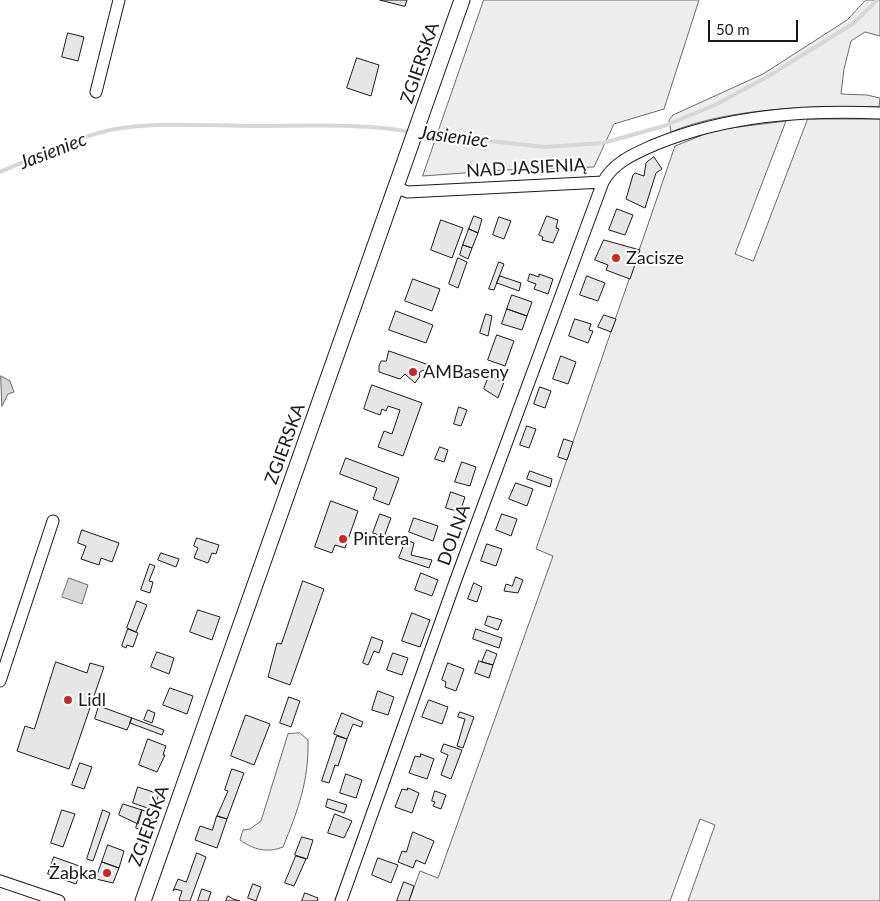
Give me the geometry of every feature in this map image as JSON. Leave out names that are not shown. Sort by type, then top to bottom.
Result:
[{"type":"main road","name":"ZGIERSKA","points":[[143,901],[462,0]]},
{"type":"street","points":[[96,92],[120,0]]},
{"type":"street","name":"NAD JASIENIĄ","points":[[396,188],[408,192],[602,182],[608,173],[621,161],[672,138],[714,125],[767,116],[824,111],[880,113]]},
{"type":"street","name":"DOLNA","points":[[341,901],[455,582],[602,182]]},
{"type":"street","points":[[0,681],[53,521]]},
{"type":"street","points":[[0,881],[59,901]]},
{"type":"shaded area","points":[[484,0],[699,0],[664,109],[614,124],[594,167],[505,170],[423,176]]},
{"type":"shaded area","points":[[866,0],[880,0],[880,36],[865,32],[851,41],[844,69],[841,94],[867,95],[880,98],[879,107],[801,108],[745,113],[693,124],[671,132],[669,120],[673,115],[763,74],[847,20]]},
{"type":"shaded area","points":[[808,119],[880,119],[880,901],[688,901],[715,825],[700,819],[670,901],[409,901],[420,871],[438,878],[553,556],[536,549],[675,146],[715,130],[786,121],[735,254],[753,261]]},
{"type":"shaded area","points":[[1,376],[10,381],[14,392],[8,394],[2,406]]},
{"type":"shaded area","points":[[69,578],[88,585],[82,604],[62,597]]},
{"type":"shaded area","points":[[300,733],[308,740],[307,769],[298,808],[283,847],[266,850],[250,846],[240,840],[243,830],[250,829],[261,821],[288,734]]},
{"type":"building","points":[[380,0],[407,0],[405,6]]},
{"type":"building","points":[[68,33],[84,37],[78,61],[62,57]]},
{"type":"building","points":[[357,58],[379,65],[371,96],[347,88]]},
{"type":"building","points":[[654,157],[662,169],[656,173],[645,208],[626,199],[633,175],[635,173],[644,176],[646,163]]},
{"type":"building","points":[[617,209],[633,215],[625,235],[609,230]]},
{"type":"building","points":[[474,216],[482,219],[478,233],[469,229]]},
{"type":"building","points":[[547,216],[558,220],[556,228],[559,229],[553,243],[542,240],[543,237],[539,235]]},
{"type":"building","points":[[499,217],[511,221],[504,239],[493,235]]},
{"type":"building","points":[[441,220],[463,228],[452,258],[431,250]]},
{"type":"building","points":[[469,229],[478,233],[472,248],[463,245]]},
{"type":"building","name":"Zacisze","points":[[604,240],[640,250],[630,279],[606,270],[608,265],[595,260]]},
{"type":"building","points":[[463,245],[472,248],[468,259],[460,255]]},
{"type":"building","points":[[458,258],[467,262],[458,288],[449,284]]},
{"type":"building","points":[[499,262],[504,264],[494,290],[489,289]]},
{"type":"building","points":[[530,274],[539,277],[539,274],[553,279],[548,294],[534,289],[536,284],[528,281]]},
{"type":"building","points":[[500,276],[521,283],[519,291],[497,283]]},
{"type":"building","points":[[587,276],[605,283],[598,301],[580,295]]},
{"type":"building","points":[[413,279],[440,289],[432,311],[405,301]]},
{"type":"building","points":[[512,295],[532,302],[527,316],[507,309]]},
{"type":"building","points":[[507,309],[527,316],[522,330],[502,324]]},
{"type":"building","points":[[396,311],[433,325],[426,343],[389,330]]},
{"type":"building","points":[[486,314],[492,316],[488,336],[480,333]]},
{"type":"building","points":[[604,315],[616,319],[611,332],[598,327]]},
{"type":"building","points":[[575,319],[591,324],[589,330],[593,331],[588,343],[569,336]]},
{"type":"building","points":[[497,335],[514,341],[505,366],[488,360]]},
{"type":"building","points":[[389,351],[429,365],[426,372],[423,370],[419,373],[420,376],[415,383],[405,374],[400,379],[379,372],[381,361],[386,361]]},
{"type":"building","points":[[561,356],[576,362],[568,384],[553,379]]},
{"type":"building","points":[[489,376],[504,382],[498,398],[484,389]]},
{"type":"building","points":[[372,385],[422,403],[403,456],[378,447],[384,431],[392,434],[400,410],[388,406],[386,411],[382,409],[380,415],[364,409]]},
{"type":"building","points":[[540,387],[551,391],[545,408],[534,404]]},
{"type":"building","points":[[459,407],[467,410],[461,426],[454,424]]},
{"type":"building","points":[[527,426],[536,429],[529,448],[520,445]]},
{"type":"building","points":[[564,439],[573,442],[567,460],[558,457]]},
{"type":"building","points":[[440,447],[448,450],[444,462],[435,459]]},
{"type":"building","points":[[346,458],[399,478],[389,505],[373,499],[377,488],[340,474]]},
{"type":"building","points":[[462,462],[476,467],[470,486],[455,482]]},
{"type":"building","points":[[530,471],[552,479],[550,487],[527,479]]},
{"type":"building","points":[[516,483],[533,489],[527,506],[509,499]]},
{"type":"building","points":[[451,492],[465,497],[460,512],[446,508]]},
{"type":"building","points":[[331,501],[358,511],[345,548],[335,545],[332,553],[315,547]]},
{"type":"building","points":[[380,514],[391,518],[384,537],[373,533]]},
{"type":"building","points":[[502,514],[517,519],[511,536],[496,530]]},
{"type":"building","points":[[414,518],[438,526],[433,541],[409,532]]},
{"type":"building","points":[[82,530],[119,543],[112,562],[101,558],[99,565],[81,559],[86,546],[78,543]]},
{"type":"building","points":[[197,538],[219,545],[216,554],[212,553],[208,563],[194,558],[198,548],[194,546]]},
{"type":"building","points":[[406,540],[414,543],[411,555],[432,560],[429,568],[399,558]]},
{"type":"building","points":[[487,544],[502,549],[496,566],[481,561]]},
{"type":"building","points":[[161,553],[179,559],[176,567],[158,560]]},
{"type":"building","points":[[150,564],[155,566],[149,581],[153,582],[150,593],[141,590]]},
{"type":"building","points":[[421,573],[438,580],[432,596],[415,590]]},
{"type":"building","points":[[516,577],[523,580],[518,593],[504,591],[506,584],[512,586]]},
{"type":"building","points":[[303,581],[324,589],[290,685],[268,677],[277,643],[281,644]]},
{"type":"building","points":[[474,583],[482,587],[477,602],[468,599]]},
{"type":"building","points":[[137,601],[147,605],[136,632],[127,628]]},
{"type":"building","points":[[198,610],[220,617],[212,640],[190,632]]},
{"type":"building","points":[[412,613],[430,620],[420,647],[402,641]]},
{"type":"building","points":[[488,616],[502,620],[498,630],[485,625]]},
{"type":"building","points":[[128,629],[138,633],[133,647],[127,645],[126,648],[122,646]]},
{"type":"building","points":[[476,629],[502,638],[499,648],[473,639]]},
{"type":"building","points":[[372,637],[383,641],[379,653],[374,651],[368,665],[363,663]]},
{"type":"building","points":[[487,650],[497,654],[493,665],[482,662]]},
{"type":"building","points":[[157,652],[174,658],[169,674],[151,667]]},
{"type":"building","points":[[393,653],[408,658],[402,675],[387,670]]},
{"type":"building","points":[[479,661],[493,665],[489,678],[475,673]]},
{"type":"building","name":"Lidl","points":[[56,662],[87,673],[90,663],[104,667],[69,769],[17,751],[25,726],[34,729]]},
{"type":"building","points":[[448,663],[464,669],[456,691],[445,687],[446,682],[442,680]]},
{"type":"building","points":[[170,688],[193,696],[187,714],[163,705]]},
{"type":"building","points":[[378,691],[394,697],[388,715],[372,710]]},
{"type":"building","points":[[289,697],[300,701],[291,727],[280,723]]},
{"type":"building","points":[[429,700],[448,707],[442,724],[422,717]]},
{"type":"building","points":[[99,706],[132,718],[127,730],[95,719]]},
{"type":"building","points":[[148,710],[155,713],[152,723],[144,720]]},
{"type":"building","points":[[460,712],[474,717],[463,748],[457,746],[465,719],[458,717]]},
{"type":"building","points":[[342,713],[363,722],[361,727],[353,724],[347,739],[334,734]]},
{"type":"building","points":[[246,715],[270,724],[254,765],[231,756]]},
{"type":"building","points":[[132,718],[164,730],[162,735],[130,723]]},
{"type":"building","points":[[337,736],[347,739],[338,766],[335,765],[329,783],[322,781]]},
{"type":"building","points":[[148,739],[166,746],[163,755],[165,755],[157,772],[139,765]]},
{"type":"building","points":[[444,744],[462,750],[451,779],[441,775],[448,755],[441,752]]},
{"type":"building","points":[[421,754],[434,759],[427,779],[409,773],[415,756],[420,757]]},
{"type":"building","points":[[80,763],[92,767],[84,789],[72,785]]},
{"type":"building","points":[[232,769],[244,773],[227,819],[217,816],[228,791],[225,790]]},
{"type":"building","points":[[346,774],[362,780],[356,798],[340,793]]},
{"type":"building","points":[[138,787],[159,794],[153,810],[133,803]]},
{"type":"building","points":[[408,788],[419,793],[412,813],[395,807],[402,789],[407,790]]},
{"type":"building","points":[[435,791],[446,795],[441,809],[433,806],[435,802],[432,801]]},
{"type":"building","points":[[328,799],[347,805],[344,813],[326,807]]},
{"type":"building","points":[[123,804],[142,810],[138,824],[119,815]]},
{"type":"building","points":[[62,810],[75,814],[63,847],[51,843]]},
{"type":"building","points":[[103,810],[110,813],[93,861],[87,859]]},
{"type":"building","points":[[142,810],[153,814],[147,832],[136,828]]},
{"type":"building","points":[[335,814],[352,821],[344,838],[328,833]]},
{"type":"building","points":[[217,816],[227,819],[217,848],[195,840],[200,826],[212,830]]},
{"type":"building","points":[[413,832],[434,841],[425,864],[416,860],[413,868],[398,862],[402,851],[406,852]]},
{"type":"building","points":[[302,837],[313,840],[307,859],[295,855]]},
{"type":"building","points":[[108,845],[124,851],[119,868],[102,862]]},
{"type":"building","points":[[197,853],[206,857],[190,901],[181,901],[179,900],[182,891],[175,889],[173,891],[178,879],[186,882]]},
{"type":"building","points":[[296,856],[306,859],[294,886],[285,883]]},
{"type":"building","points":[[54,857],[82,867],[76,884],[48,874]]},
{"type":"building","points":[[378,858],[398,865],[391,883],[372,875]]},
{"type":"building","points":[[102,862],[119,868],[113,883],[96,879]]},
{"type":"building","points":[[404,882],[414,886],[409,901],[397,901]]},
{"type":"building","points":[[253,884],[261,887],[256,901],[248,898]]},
{"type":"building","points":[[202,889],[211,892],[208,901],[198,901]]},
{"type":"building","points":[[305,893],[318,898],[317,901],[302,901]]},
{"type":"building","points":[[228,896],[233,899],[240,901],[226,901]]},
{"type":"waterway","name":"Jasieniec","points":[[418,133],[545,147],[603,143],[664,126],[715,105],[767,77],[854,23],[877,0]]},
{"type":"waterway","name":"Jasieniec","points":[[0,172],[60,146],[92,135],[138,126],[334,126],[373,127],[411,132]]},
{"type":"place","name":"Zacisze","points":[[616,258]]},
{"type":"place","name":"AMBaseny","points":[[413,372]]},
{"type":"place","name":"Pintera","points":[[343,539]]},
{"type":"place","name":"Lidl","points":[[68,700]]},
{"type":"place","name":"Żabka","points":[[107,873]]}]
